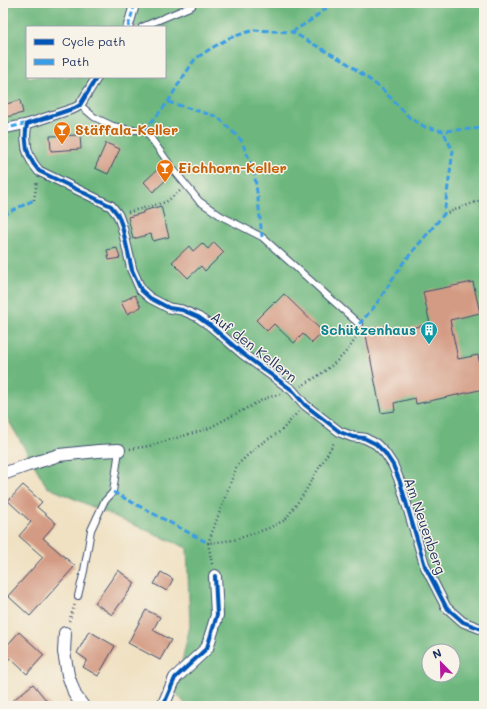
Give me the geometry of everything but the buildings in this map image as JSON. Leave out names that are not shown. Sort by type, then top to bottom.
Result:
[{"type":"street","points":[[128,26],[135,3]]},
{"type":"street","points":[[3,129],[27,124],[75,108],[80,104],[96,78]]},
{"type":"street","points":[[27,124],[26,142],[34,165],[39,170],[111,206],[118,215]]},
{"type":"street","name":"Auf den Kellern","points":[[118,215],[132,270],[141,290],[158,303],[169,308],[182,310],[212,327],[243,354],[292,390],[305,404]]},
{"type":"street","name":"Am Neuenberg","points":[[305,404],[340,432],[353,437],[364,438],[376,444],[385,453],[400,482],[424,566],[446,607],[463,622],[484,630]]},
{"type":"street","points":[[3,474],[59,455],[119,450]]},
{"type":"street","points":[[163,706],[175,678],[207,648],[218,615],[215,576]]},
{"type":"street","points":[[65,633],[64,652],[68,674],[75,695],[83,706]]},
{"type":"lane","points":[[144,26],[192,6]]},
{"type":"lane","points":[[80,104],[94,117],[113,126],[130,130],[145,130],[173,169],[199,201],[221,216],[262,237],[359,324]]},
{"type":"lane","points":[[78,596],[91,530],[104,502],[113,492],[119,450]]},
{"type":"path","points":[[34,200],[39,170]]},
{"type":"path","points":[[118,215],[166,202],[188,186]]},
{"type":"path","points":[[444,214],[484,199]]},
{"type":"path","points":[[119,450],[149,446],[207,429],[266,398],[292,390],[309,382],[341,358],[356,338]]},
{"type":"path","points":[[215,576],[208,542],[237,465],[259,445],[281,431],[305,404]]},
{"type":"path","points":[[208,542],[234,540],[269,528],[285,520],[303,495],[340,432]]},
{"type":"path","points":[[65,633],[78,596]]},
{"type":"green space","points":[[3,3],[484,3],[484,706],[187,706],[175,692],[190,626],[187,548],[47,487],[3,411]]},
{"type":"marked path","points":[[128,26],[135,3]]},
{"type":"marked path","points":[[292,32],[333,3]]},
{"type":"marked path","points":[[145,130],[168,102],[195,59],[229,38],[254,30],[292,32],[347,63],[382,89],[410,118],[425,127],[443,131],[484,128]]},
{"type":"marked path","points":[[168,102],[218,117],[241,140],[254,171],[262,237]]},
{"type":"marked path","points":[[3,129],[28,123]]},
{"type":"marked path","points":[[359,324],[375,306],[403,263],[444,214],[453,151],[443,131]]},
{"type":"marked path","points":[[3,215],[34,200]]},
{"type":"marked path","points":[[113,492],[208,543]]},
{"type":"cycle path","points":[[96,78],[80,105],[27,124],[26,145],[28,153],[34,164],[39,171],[111,206],[118,215],[122,226],[132,270],[141,290],[150,298],[169,308],[182,310],[198,317],[243,354],[292,390],[305,405],[340,432],[353,437],[364,438],[376,444],[385,453],[393,465],[400,482],[425,566],[446,607],[463,622],[484,630]]},
{"type":"cycle path","points":[[163,706],[175,678],[207,648],[217,615],[215,576]]},
{"type":"place","name":"Stäffala-Keller","points":[[62,145]]},
{"type":"place","name":"Eichhorn-Keller","points":[[165,183]]},
{"type":"place","name":"Schützenhaus","points":[[429,345]]}]
